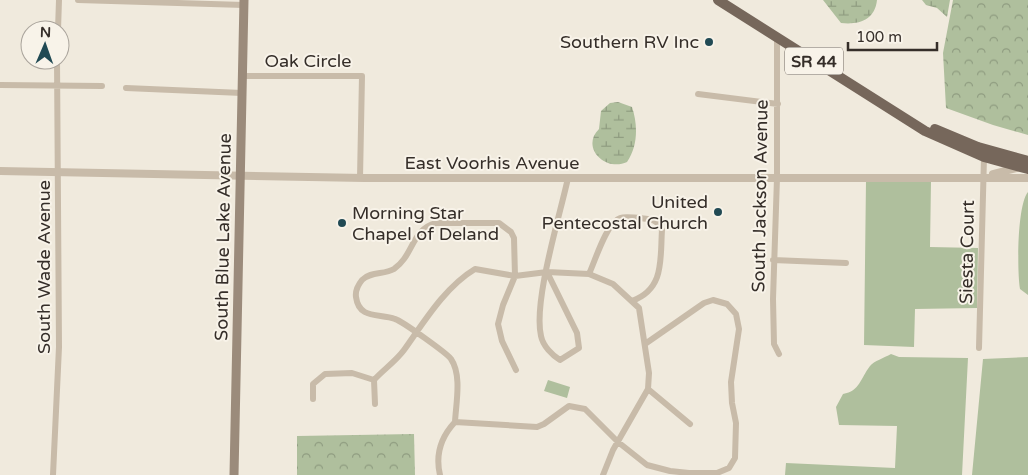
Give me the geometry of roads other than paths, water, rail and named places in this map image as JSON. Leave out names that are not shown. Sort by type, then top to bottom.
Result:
[{"type":"main road","name":"SR 44","points":[[718,0],[943,140],[984,157],[1025,167]]},
{"type":"main road","name":"South Blue Lake Avenue","points":[[234,475],[244,2]]},
{"type":"main road","name":"SR 44","points":[[910,121],[978,147],[1028,160]]},
{"type":"main road","points":[[978,147],[984,157]]},
{"type":"street","points":[[58,20],[59,0]]},
{"type":"street","points":[[78,0],[244,2]]},
{"type":"street","name":"South Jackson Avenue","points":[[777,38],[777,178],[772,260],[774,344],[779,354]]},
{"type":"street","name":"South Wade Avenue","points":[[54,475],[59,347],[59,172],[57,70]]},
{"type":"street","name":"Oak Circle","points":[[243,76],[362,76],[360,178]]},
{"type":"street","points":[[0,85],[102,86]]},
{"type":"street","points":[[126,88],[242,93]]},
{"type":"street","points":[[698,94],[778,104]]},
{"type":"street","name":"Siesta Court","points":[[979,348],[984,157]]},
{"type":"street","name":"East Voorhis Avenue","points":[[984,177],[1025,167]]},
{"type":"street","name":"East Voorhis Avenue","points":[[0,171],[360,178],[1028,178]]},
{"type":"street","points":[[547,272],[577,333],[578,348],[560,360],[551,355],[541,337],[540,297],[568,178]]},
{"type":"street","points":[[589,274],[615,220],[622,217],[653,219],[659,223],[662,230],[657,281],[652,290],[644,297],[632,301]]},
{"type":"street","points":[[440,475],[438,462],[441,441],[455,422],[456,372],[450,357],[396,319],[366,313],[359,307],[356,292],[364,278],[370,274],[394,268],[409,253],[420,231],[427,226],[436,223],[498,223],[505,226],[514,238],[516,276],[503,305],[498,324],[502,342],[516,370]]},
{"type":"street","points":[[772,260],[846,263]]},
{"type":"street","points":[[375,404],[374,380],[403,351],[414,332],[463,276],[475,269],[516,276],[547,272],[589,274],[613,284],[638,308],[649,373],[648,389],[618,442],[603,475]]},
{"type":"street","points":[[455,422],[536,427],[544,424],[569,406],[585,409],[618,442],[647,465],[670,471],[717,473],[729,468],[735,458],[736,423],[732,403],[731,382],[739,329],[736,314],[727,304],[713,300],[704,303],[645,344]]},
{"type":"street","points":[[313,399],[313,384],[324,374],[352,374],[374,380]]},
{"type":"street","points":[[648,389],[690,424]]},
{"type":"place","name":"Southern RV Inc","points":[[709,42]]},
{"type":"place","name":"United Pentecostal Church","points":[[718,212]]},
{"type":"place","name":"Morning Star Chapel of Deland","points":[[342,223]]}]
